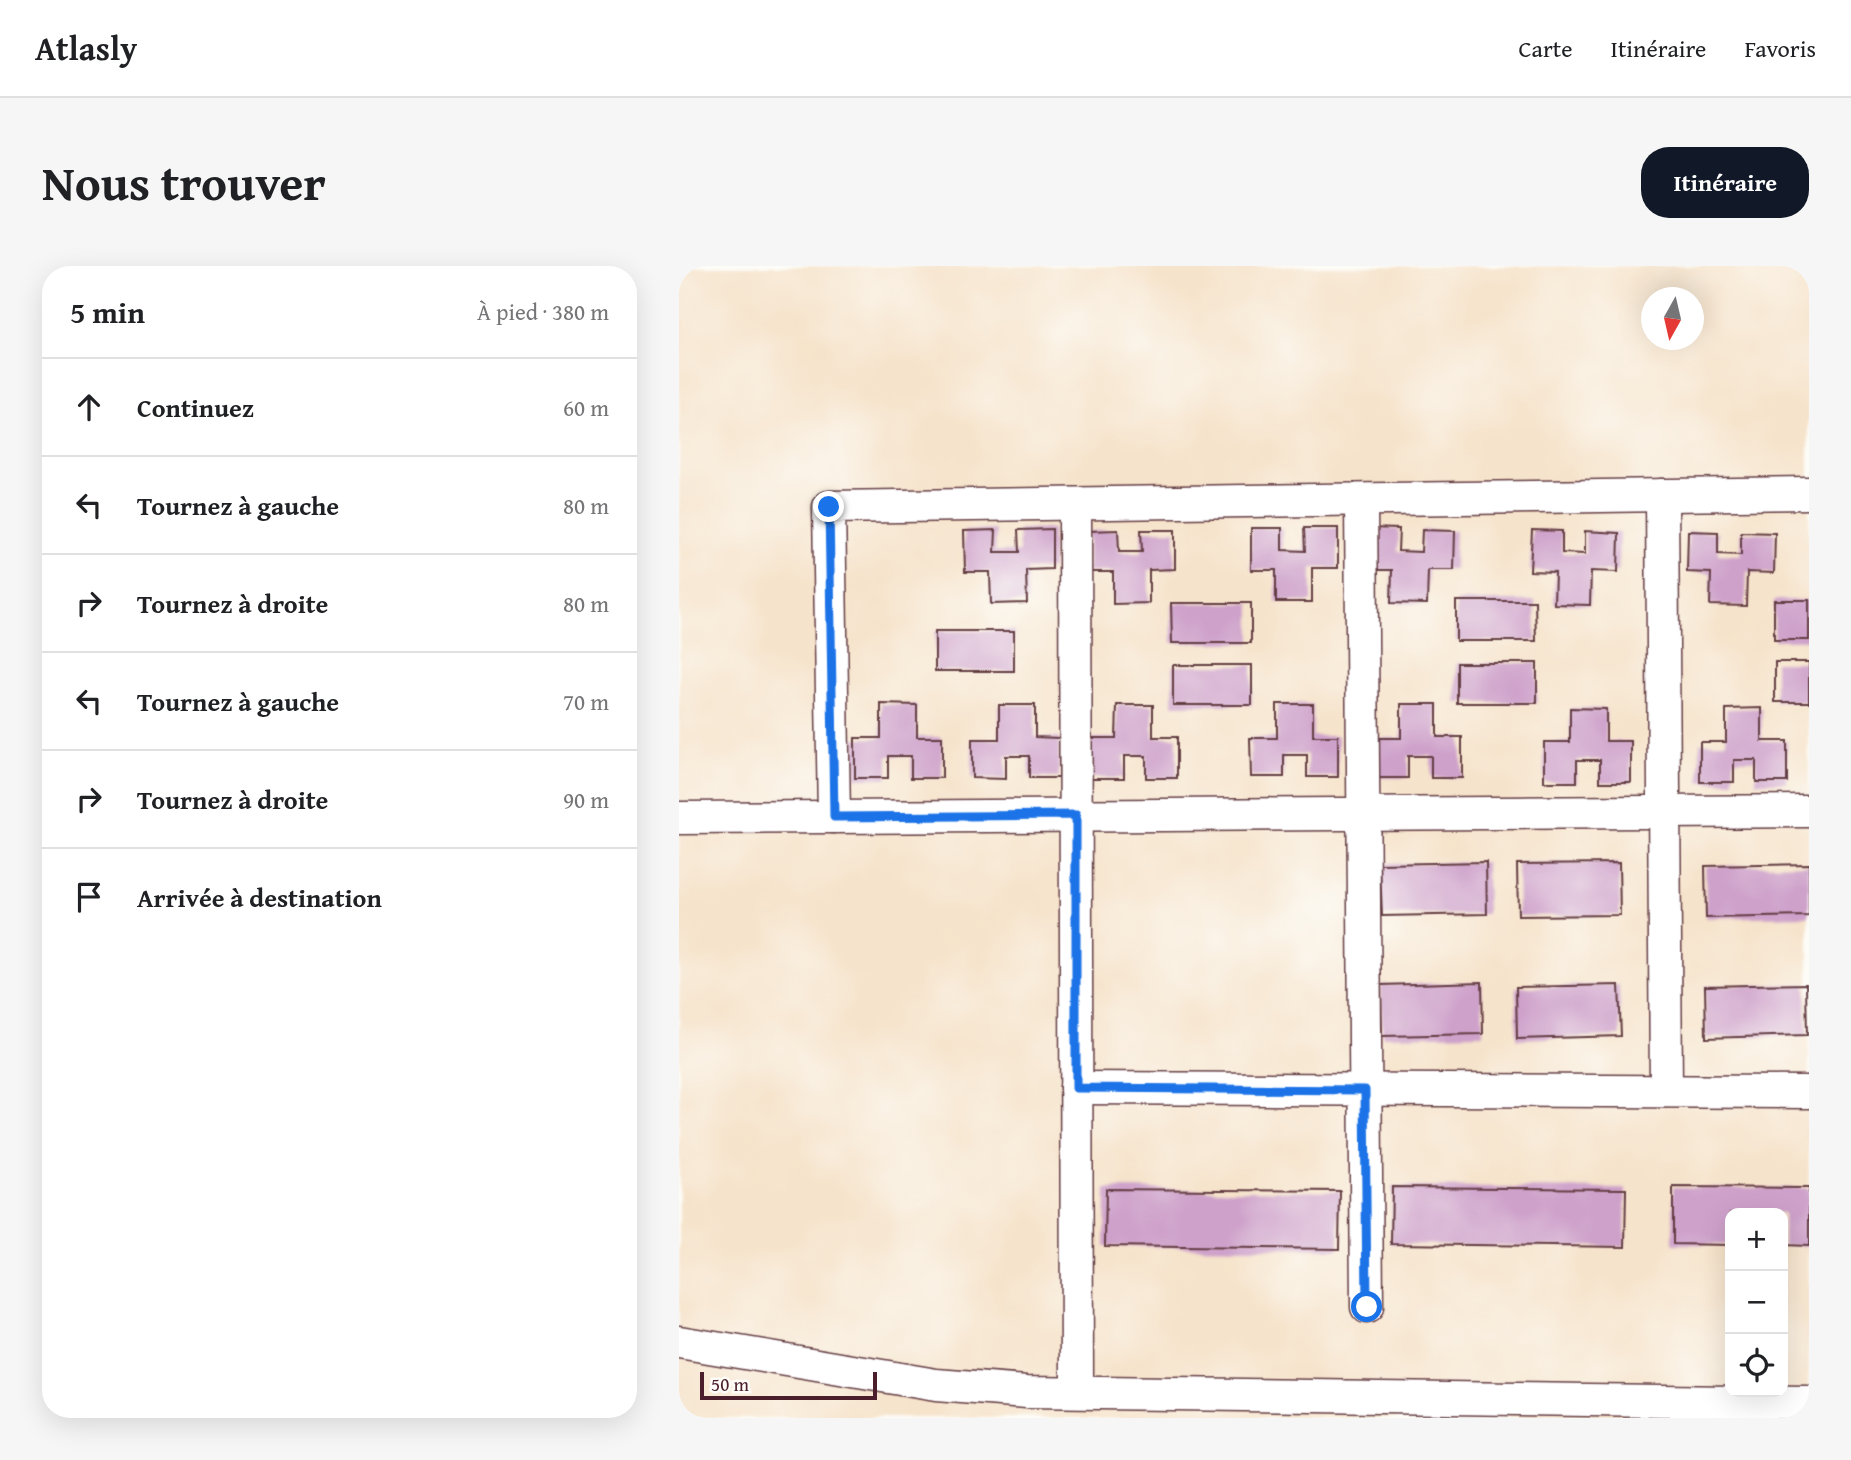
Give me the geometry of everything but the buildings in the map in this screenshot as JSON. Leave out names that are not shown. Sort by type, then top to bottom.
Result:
[{"type":"street","points":[[834,817],[829,507],[1809,493]]},
{"type":"street","points":[[1662,495],[1666,1091]]},
{"type":"street","points":[[1361,500],[1367,1307]]},
{"type":"street","points":[[1075,504],[1077,1392]]},
{"type":"street","points":[[679,818],[1809,811]]},
{"type":"street","points":[[1076,1088],[1809,1093]]},
{"type":"street","points":[[679,1342],[936,1385],[1077,1392],[1809,1403]]},
{"type":"route","points":[[829,507],[834,817],[1076,815],[1076,1088],[1365,1090],[1367,1307]]}]
